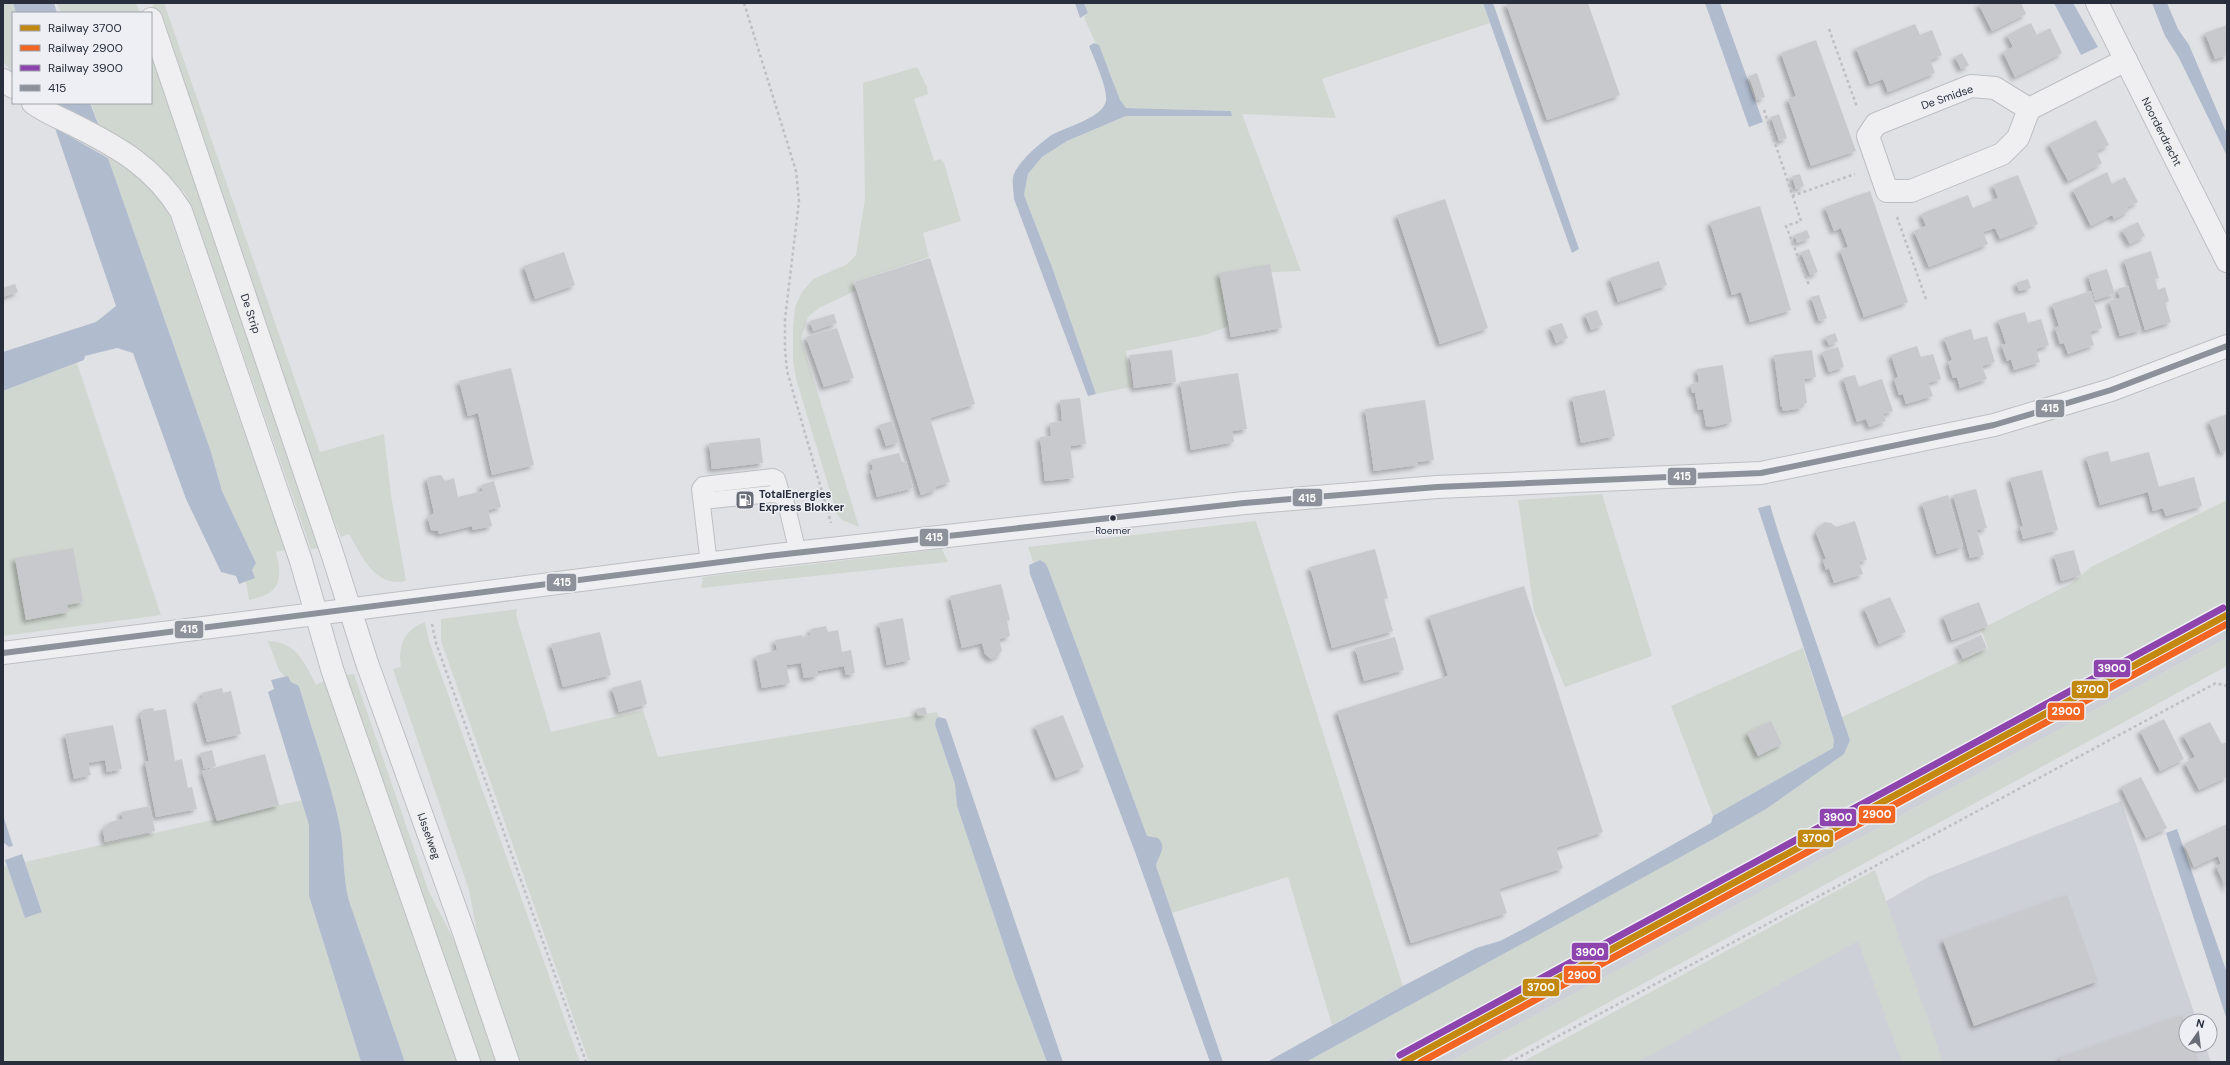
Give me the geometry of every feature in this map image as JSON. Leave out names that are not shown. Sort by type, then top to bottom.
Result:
[{"type":"street","name":"Noorderdracht","points":[[2097,3],[2227,261]]},
{"type":"street","name":"De Strip","points":[[152,21],[351,609]]},
{"type":"street","points":[[1868,136],[1887,190],[1911,191],[2002,154],[2018,138],[2029,109],[2126,60]]},
{"type":"street","points":[[3,80],[12,86]]},
{"type":"street","name":"De Smidse","points":[[1868,136],[1876,124],[1971,86],[1995,88],[2029,109]]},
{"type":"street","points":[[35,105],[114,145],[150,171],[169,191],[181,211],[301,560],[315,614],[332,669],[469,1062]]},
{"type":"street","points":[[3,653],[798,553],[1244,503],[1437,487],[1761,473],[1994,425],[2111,390],[2227,346]]},
{"type":"street","name":"IJsselweg","points":[[351,609],[367,663],[460,920],[508,1062]]},
{"type":"lane","points":[[709,564],[700,489],[706,483],[767,476],[777,479],[782,496],[786,503],[798,553]]},
{"type":"path","points":[[744,3],[796,171],[799,201],[785,319],[786,364],[837,549]]},
{"type":"path","points":[[1828,29],[1868,136]]},
{"type":"path","points":[[1764,110],[1792,196],[1802,221],[1786,226],[1809,285]]},
{"type":"path","points":[[1792,196],[1878,166]]},
{"type":"path","points":[[1887,190],[1927,302]]},
{"type":"path","points":[[427,600],[436,643],[586,1062]]},
{"type":"path","points":[[1510,1062],[2216,683],[2227,686]]},
{"type":"shaded area","points":[[3,3],[13,3],[16,12],[12,12],[12,74],[3,61]]},
{"type":"shaded area","points":[[57,3],[136,3],[140,12],[61,12]]},
{"type":"shaded area","points":[[152,3],[164,3],[320,452],[384,434],[391,495],[406,581],[395,582],[386,580],[371,568],[359,552],[349,534],[341,537],[323,497]]},
{"type":"shaded area","points":[[1084,3],[1483,3],[1490,23],[1322,79],[1336,118],[1242,114],[1301,271],[1227,274],[1229,326],[1205,335],[1126,351],[1131,387],[1096,394],[1052,267],[1024,195],[1028,174],[1042,157],[1067,141],[1126,116],[1232,116],[1231,111],[1126,108],[1118,97],[1111,75],[1084,17],[1088,13]]},
{"type":"shaded area","points":[[152,48],[324,548],[311,549],[192,207],[184,192],[160,166],[100,129],[91,104],[152,104]]},
{"type":"shaded area","points":[[917,67],[927,87],[928,94],[914,99],[934,161],[940,159],[944,163],[961,221],[923,233],[929,257],[853,282],[855,291],[819,308],[808,317],[801,339],[859,527],[842,520],[837,514],[796,379],[793,360],[793,327],[795,307],[802,292],[813,279],[846,265],[856,255],[865,199],[863,83]]},
{"type":"shaded area","points":[[108,158],[117,162],[116,159],[148,183],[167,209],[285,550],[276,552],[279,571],[277,585],[267,594],[259,597],[249,600],[246,581],[254,578],[252,570],[256,563],[222,491],[211,452]]},
{"type":"shaded area","points":[[77,363],[161,615],[3,636],[3,391]]},
{"type":"shaded area","points":[[1602,494],[1652,656],[1565,687],[1534,611],[1518,500]]},
{"type":"shaded area","points":[[2227,500],[2227,601],[1384,1062],[1306,1062],[1766,809],[1850,740],[1842,717],[1988,648],[1981,629],[2070,584],[2091,567]]},
{"type":"shaded area","points":[[1256,521],[1403,986],[1332,1025],[1288,877],[1172,913],[1156,866],[1157,860],[1150,837],[1147,836],[1048,568],[1045,563],[1040,560],[1033,562],[1028,547]]},
{"type":"shaded area","points":[[942,549],[948,562],[701,588],[703,577]]},
{"type":"shaded area","points":[[2227,601],[2227,638],[1449,1062],[1384,1062]]},
{"type":"shaded area","points":[[517,609],[516,615],[551,732],[643,710],[658,757],[937,712],[939,717],[936,719],[935,725],[955,784],[957,806],[1015,978],[1047,1062],[589,1062],[441,641],[441,619]]},
{"type":"shaded area","points":[[425,622],[429,641],[580,1062],[517,1062],[482,959],[469,890],[393,669],[401,667],[400,652],[404,639],[412,629]]},
{"type":"shaded area","points":[[2227,638],[2227,666],[1499,1062],[1449,1062]]},
{"type":"shaded area","points":[[268,641],[278,642],[293,649],[303,661],[316,685],[324,681],[343,722],[461,1062],[405,1062],[349,901],[345,881],[339,822],[299,686],[291,682],[288,676],[285,677],[279,670]]},
{"type":"shaded area","points":[[1803,648],[1834,740],[1833,748],[1713,816],[1671,706]]},
{"type":"shaded area","points":[[354,674],[429,892],[468,967],[501,1062],[477,1062],[343,675]]},
{"type":"shaded area","points":[[302,800],[309,825],[309,896],[361,1062],[3,1062],[3,867],[7,866],[25,917],[42,911],[25,862]]},
{"type":"shaded area","points":[[2121,801],[2194,1013],[2178,1013],[2178,1053],[2208,1053],[2211,1062],[1608,1062],[1928,877]]},
{"type":"shaded area","points":[[1875,870],[1943,1062],[1902,1062],[1858,941],[1638,1062],[1522,1062]]},
{"type":"water","points":[[13,3],[54,3],[57,12],[16,12]]},
{"type":"water","points":[[1075,3],[1084,3],[1088,13],[1080,18]]},
{"type":"water","points":[[1483,3],[1493,3],[1579,249],[1572,253]]},
{"type":"water","points":[[1705,3],[1720,3],[1763,122],[1749,127]]},
{"type":"water","points":[[2054,3],[2073,3],[2098,47],[2081,55]]},
{"type":"water","points":[[2152,3],[2167,3],[2178,29],[2189,45],[2227,134],[2227,156],[2179,58],[2165,36]]},
{"type":"water","points":[[1094,43],[1099,45],[1120,100],[1126,108],[1231,111],[1232,116],[1126,116],[1067,141],[1042,157],[1028,174],[1024,195],[1052,267],[1096,394],[1088,396],[1014,199],[1013,180],[1014,174],[1020,163],[1045,140],[1056,133],[1090,118],[1098,113],[1103,107],[1106,101],[1105,89],[1089,46]]},
{"type":"water","points":[[55,104],[90,104],[100,129]]},
{"type":"water","points":[[55,128],[108,158],[211,452],[222,491],[256,563],[252,570],[255,578],[239,584],[236,576],[221,572],[186,499],[133,353],[117,348],[85,356],[84,360],[3,391],[3,352],[96,322],[116,306]]},
{"type":"water","points":[[1770,505],[1850,740],[1844,754],[1766,809],[1306,1062],[1267,1062],[1403,986],[1476,948],[1500,941],[1525,928],[1711,823],[1713,816],[1833,748],[1834,740],[1758,508]]},
{"type":"water","points":[[1040,560],[1045,563],[1048,568],[1147,836],[1158,838],[1161,842],[1162,852],[1156,866],[1223,1062],[1210,1062],[1135,852],[1030,574],[1029,565]]},
{"type":"water","points":[[288,676],[291,682],[299,686],[325,771],[341,832],[345,881],[349,901],[405,1062],[361,1062],[309,896],[309,825],[268,692],[274,689],[271,680]]},
{"type":"water","points":[[939,717],[946,719],[1063,1062],[1047,1062],[1015,978],[957,806],[955,784],[935,725],[936,719]]},
{"type":"water","points":[[3,815],[13,846],[9,847],[3,842]]},
{"type":"water","points":[[2177,829],[2227,973],[2227,1020],[2166,833]]},
{"type":"water","points":[[22,854],[42,912],[25,918],[5,860]]},
{"type":"building","points":[[1506,3],[1588,3],[1620,95],[1547,120]]},
{"type":"building","points":[[1978,3],[2021,3],[2026,14],[1992,31]]},
{"type":"building","points":[[2031,23],[2037,35],[2050,28],[2062,53],[2015,77],[2003,52],[2013,47],[2007,35]]},
{"type":"building","points":[[1915,24],[1920,35],[1932,30],[1942,55],[1930,60],[1935,73],[1888,92],[1883,79],[1870,84],[1856,48]]},
{"type":"building","points":[[2227,25],[2227,55],[2215,59],[2205,33]]},
{"type":"building","points":[[1816,40],[1856,151],[1811,166],[1788,99],[1796,96],[1781,53]]},
{"type":"building","points":[[1962,53],[1969,65],[1961,69],[1955,57]]},
{"type":"building","points":[[1757,73],[1765,97],[1757,100],[1749,76]]},
{"type":"building","points":[[1779,114],[1787,138],[1779,141],[1771,117]]},
{"type":"building","points":[[2096,120],[2109,145],[2096,151],[2102,163],[2068,181],[2049,144]]},
{"type":"building","points":[[2107,172],[2112,184],[2125,177],[2138,202],[2127,207],[2129,211],[2114,219],[2112,215],[2091,226],[2073,190]]},
{"type":"building","points":[[1800,174],[1804,186],[1796,189],[1792,176]]},
{"type":"building","points":[[2018,175],[2038,224],[2000,239],[1995,228],[1983,232],[1988,244],[1929,267],[1914,231],[1926,226],[1921,214],[1968,195],[1973,208],[1998,198],[1993,185]]},
{"type":"building","points":[[1870,191],[1908,302],[1864,317],[1840,250],[1848,247],[1841,228],[1834,231],[1825,207]]},
{"type":"building","points":[[1445,199],[1488,328],[1440,344],[1397,215]]},
{"type":"building","points":[[1760,206],[1791,310],[1750,322],[1741,292],[1732,295],[1710,222]]},
{"type":"building","points":[[2138,222],[2145,236],[2130,244],[2122,230]]},
{"type":"building","points":[[1807,230],[1810,238],[1797,243],[1795,235]]},
{"type":"building","points":[[1809,249],[1818,272],[1810,275],[1801,252]]},
{"type":"building","points":[[2151,251],[2159,278],[2155,279],[2158,290],[2165,287],[2169,301],[2165,303],[2171,322],[2145,330],[2124,260]]},
{"type":"building","points":[[564,252],[575,285],[535,299],[524,266]]},
{"type":"building","points":[[930,258],[975,404],[930,418],[950,482],[935,487],[936,490],[921,495],[854,282]]},
{"type":"building","points":[[1659,261],[1667,285],[1618,302],[1610,278]]},
{"type":"building","points":[[1270,264],[1282,328],[1231,337],[1219,273]]},
{"type":"building","points":[[2107,269],[2115,294],[2095,300],[2088,275]]},
{"type":"building","points":[[2028,279],[2031,288],[2019,291],[2016,283]]},
{"type":"building","points":[[15,284],[18,292],[3,297],[3,288]]},
{"type":"building","points":[[2128,286],[2141,330],[2120,336],[2109,301],[2120,298],[2117,289]]},
{"type":"building","points":[[2091,291],[2102,328],[2090,332],[2094,345],[2068,354],[2064,343],[2060,344],[2055,328],[2059,326],[2052,304]]},
{"type":"building","points":[[1819,295],[1827,318],[1819,321],[1811,297]]},
{"type":"building","points":[[1597,310],[1603,325],[1591,330],[1585,314]]},
{"type":"building","points":[[2025,312],[2028,323],[2041,319],[2049,345],[2036,349],[2040,362],[2014,370],[2011,359],[2007,361],[2001,344],[2006,344],[1998,320]]},
{"type":"building","points":[[834,314],[837,323],[813,331],[810,321]]},
{"type":"building","points":[[1562,323],[1568,338],[1556,343],[1550,327]]},
{"type":"building","points":[[837,328],[854,378],[824,387],[806,337]]},
{"type":"building","points":[[1971,329],[1974,340],[1987,336],[1995,362],[1982,366],[1987,379],[1960,388],[1957,377],[1953,378],[1948,362],[1952,360],[1944,338]]},
{"type":"building","points":[[1835,333],[1838,341],[1829,345],[1825,337]]},
{"type":"building","points":[[1917,346],[1921,357],[1933,354],[1941,379],[1928,383],[1933,396],[1906,404],[1903,394],[1899,395],[1894,379],[1898,377],[1891,355]]},
{"type":"building","points":[[1838,347],[1844,367],[1829,372],[1822,352]]},
{"type":"building","points":[[1172,350],[1176,382],[1134,388],[1130,355]]},
{"type":"building","points":[[1812,350],[1816,377],[1804,379],[1807,403],[1802,404],[1802,408],[1783,411],[1782,406],[1781,407],[1774,355]]},
{"type":"building","points":[[1723,365],[1732,422],[1712,427],[1706,426],[1703,409],[1698,410],[1695,393],[1692,393],[1691,384],[1699,382],[1697,369]]},
{"type":"building","points":[[511,368],[534,465],[492,475],[478,413],[468,416],[459,381]]},
{"type":"building","points":[[1238,373],[1247,429],[1232,431],[1234,442],[1191,450],[1180,382]]},
{"type":"building","points":[[1855,375],[1859,387],[1882,379],[1893,411],[1883,414],[1886,421],[1869,427],[1866,419],[1857,422],[1843,378]]},
{"type":"building","points":[[1605,390],[1615,436],[1581,443],[1572,397]]},
{"type":"building","points":[[1080,398],[1086,444],[1070,446],[1074,478],[1045,481],[1040,437],[1051,436],[1050,423],[1062,421],[1060,400]]},
{"type":"building","points":[[1425,400],[1434,460],[1417,462],[1418,465],[1374,471],[1365,409]]},
{"type":"building","points":[[2227,414],[2227,450],[2221,453],[2209,421]]},
{"type":"building","points":[[892,421],[899,442],[886,446],[879,425]]},
{"type":"building","points":[[760,438],[763,463],[712,469],[709,443]]},
{"type":"building","points":[[2108,451],[2111,462],[2149,452],[2159,487],[2194,477],[2202,506],[2166,516],[2163,508],[2153,511],[2148,492],[2100,505],[2086,457]]},
{"type":"building","points":[[899,453],[902,462],[906,461],[913,488],[877,497],[870,470],[873,470],[871,460]]},
{"type":"building","points":[[2042,470],[2058,530],[2023,539],[2020,527],[2023,526],[2010,478]]},
{"type":"building","points":[[441,475],[445,481],[454,478],[458,497],[483,491],[481,485],[494,481],[501,507],[488,510],[492,526],[473,530],[472,526],[439,534],[438,531],[431,530],[428,518],[434,513],[427,481],[429,477]]},
{"type":"building","points":[[1976,489],[1987,528],[1977,530],[1984,555],[1970,558],[1953,495]]},
{"type":"building","points":[[1948,495],[1963,546],[1937,554],[1922,503]]},
{"type":"building","points":[[1855,521],[1867,560],[1859,562],[1863,574],[1834,583],[1829,568],[1826,570],[1823,560],[1826,559],[1816,533],[1824,522],[1831,523],[1836,527]]},
{"type":"building","points":[[73,548],[83,602],[67,605],[69,612],[26,620],[15,558]]},
{"type":"building","points":[[1375,549],[1388,598],[1384,599],[1393,631],[1332,648],[1310,567]]},
{"type":"building","points":[[2074,550],[2081,575],[2061,581],[2054,555]]},
{"type":"building","points":[[1001,584],[1010,620],[1007,621],[1010,636],[999,639],[1002,650],[998,656],[991,659],[985,654],[982,643],[962,648],[950,596]]},
{"type":"building","points":[[1524,586],[1603,832],[1556,848],[1563,868],[1499,889],[1507,913],[1411,943],[1337,711],[1448,676],[1429,616]]},
{"type":"building","points":[[1890,597],[1906,632],[1879,644],[1864,608]]},
{"type":"building","points":[[1979,602],[1988,626],[1952,640],[1943,616]]},
{"type":"building","points":[[903,618],[910,660],[887,665],[879,623]]},
{"type":"building","points":[[826,626],[828,632],[838,630],[842,652],[851,650],[855,673],[846,675],[844,666],[817,671],[818,676],[804,678],[801,663],[786,665],[790,683],[762,688],[756,656],[777,650],[775,640],[810,635],[811,629]]},
{"type":"building","points":[[600,632],[611,675],[563,687],[551,644]]},
{"type":"building","points":[[1981,635],[1987,648],[1963,659],[1957,646]]},
{"type":"building","points":[[1395,637],[1404,670],[1364,681],[1355,648]]},
{"type":"building","points":[[641,680],[647,704],[619,712],[612,688]]},
{"type":"building","points":[[222,688],[223,693],[231,691],[241,734],[207,742],[196,700],[203,698],[202,693]]},
{"type":"building","points":[[925,707],[927,714],[918,716],[916,709]]},
{"type":"building","points":[[153,708],[154,711],[166,709],[175,761],[182,759],[188,788],[192,787],[197,809],[156,817],[145,762],[149,761],[140,714],[143,714],[142,710]]},
{"type":"building","points":[[1063,715],[1084,767],[1056,778],[1035,726]]},
{"type":"building","points":[[2164,719],[2184,759],[2160,771],[2140,731]]},
{"type":"building","points":[[1771,721],[1782,744],[1758,756],[1747,733]]},
{"type":"building","points":[[2210,722],[2222,744],[2227,742],[2227,777],[2199,790],[2185,763],[2195,757],[2183,735]]},
{"type":"building","points":[[113,725],[122,769],[107,772],[105,760],[88,763],[91,775],[74,779],[65,734]]},
{"type":"building","points":[[212,750],[216,766],[204,769],[200,753]]},
{"type":"building","points":[[265,754],[279,805],[217,821],[202,771]]},
{"type":"building","points":[[2141,777],[2167,828],[2146,838],[2121,787]]},
{"type":"building","points":[[150,806],[155,831],[105,842],[103,830],[110,822],[123,819],[121,812]]},
{"type":"building","points":[[2227,824],[2227,890],[2216,866],[2221,864],[2218,856],[2194,867],[2184,844]]},
{"type":"building","points":[[2067,895],[2098,981],[1974,1026],[1943,940]]},
{"type":"building","points":[[2178,1016],[2178,1053],[2196,1053],[2199,1062],[2061,1062],[2060,1058]]},
{"type":"rail line","name":"3900","points":[[1400,1055],[2223,608]]},
{"type":"rail line","name":"3700","points":[[1404,1062],[2227,615]]},
{"type":"rail line","name":"2900","points":[[1421,1062],[2227,624]]},
{"type":"transit line","name":"415","points":[[3,653],[768,556],[1244,503],[1437,487],[1761,473],[1994,425],[2111,390],[2227,346]]},
{"type":"place","name":"TotalEnergies Express Blokker","points":[[745,500]]},
{"type":"place","name":"Roemer","points":[[1113,518]]}]
